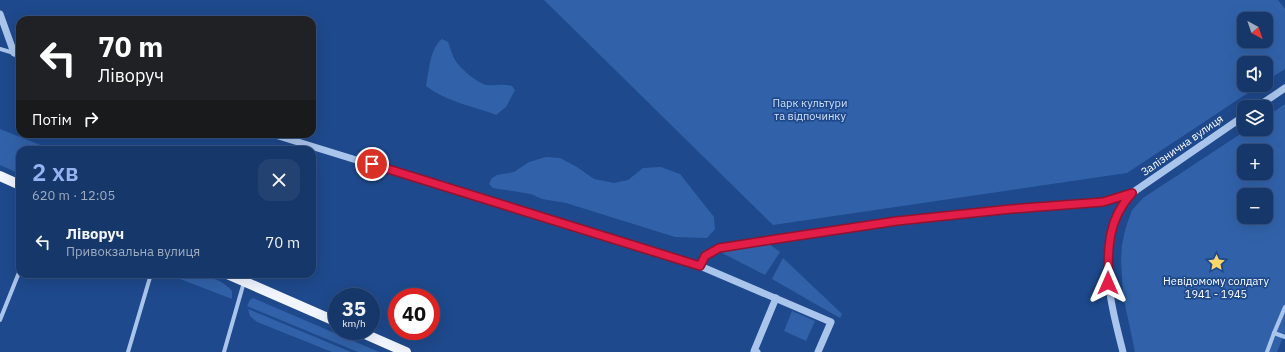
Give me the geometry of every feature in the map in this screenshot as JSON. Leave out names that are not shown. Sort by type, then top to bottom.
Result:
[{"type":"main road","points":[[0,176],[16,183]]},
{"type":"main road","points":[[236,278],[328,318]]},
{"type":"main road","points":[[379,340],[406,352]]},
{"type":"street","points":[[0,14],[16,52]]},
{"type":"street","points":[[0,49],[16,54]]},
{"type":"street","points":[[1267,100],[1285,88]]},
{"type":"street","name":"Залізнична вулиця","points":[[1123,352],[1112,309],[1109,290],[1108,247],[1116,217],[1124,202],[1132,193],[1237,121]]},
{"type":"street","points":[[285,138],[311,146]]},
{"type":"street","points":[[316,148],[700,266],[831,322],[818,352]]},
{"type":"street","points":[[700,266],[705,256],[719,248],[904,221],[1011,209],[1103,202],[1132,193]]},
{"type":"street","points":[[0,320],[17,278]]},
{"type":"street","points":[[128,352],[150,278]]},
{"type":"street","points":[[224,352],[244,282]]},
{"type":"street","points":[[757,352],[754,351],[776,298]]},
{"type":"street","points":[[1267,352],[1285,307]]},
{"type":"street","points":[[1274,333],[1285,337]]},
{"type":"green space","name":"Парк культури та відпочинку","points":[[544,0],[1278,0],[1285,9],[1285,69],[1273,77],[1273,56],[1237,56],[1237,92],[1249,92],[1127,173],[773,225]]},
{"type":"green space","points":[[442,39],[448,42],[457,63],[474,79],[487,85],[512,86],[515,90],[506,107],[496,115],[451,100],[426,86],[432,54]]},
{"type":"green space","points":[[1285,104],[1285,332],[1277,352],[1135,352],[1123,295],[1121,260],[1122,244],[1132,210],[1143,198],[1237,136],[1273,136],[1273,112]]},
{"type":"green space","points":[[0,129],[16,135],[16,138],[23,138],[43,146],[16,146],[16,172],[0,165]]},
{"type":"green space","points":[[546,157],[560,158],[577,167],[594,179],[614,183],[628,180],[643,168],[661,167],[680,174],[714,217],[715,229],[707,238],[675,237],[566,203],[542,199],[531,194],[493,188],[489,184],[492,178],[497,175],[514,172],[529,162]]},
{"type":"green space","points":[[769,244],[780,252],[765,275],[722,253],[721,251]]},
{"type":"green space","points":[[783,258],[842,314],[840,318],[772,279]]},
{"type":"green space","points":[[177,278],[211,278],[219,281],[232,291],[232,299]]},
{"type":"green space","points":[[253,298],[328,330],[328,340],[247,306]]},
{"type":"green space","points":[[248,309],[351,352],[332,352],[257,322],[250,316]]},
{"type":"green space","points":[[792,311],[815,321],[806,341],[784,331]]},
{"type":"green space","points":[[329,340],[351,340],[379,352],[358,352]]},
{"type":"place","name":"Невідомому солдату 1941 - 1945","points":[[1216,263]]},
{"type":"route","points":[[372,164],[700,266],[705,256],[719,248],[897,221],[1011,209],[1103,202],[1132,193],[1124,202],[1112,228],[1108,247],[1108,283]]}]
